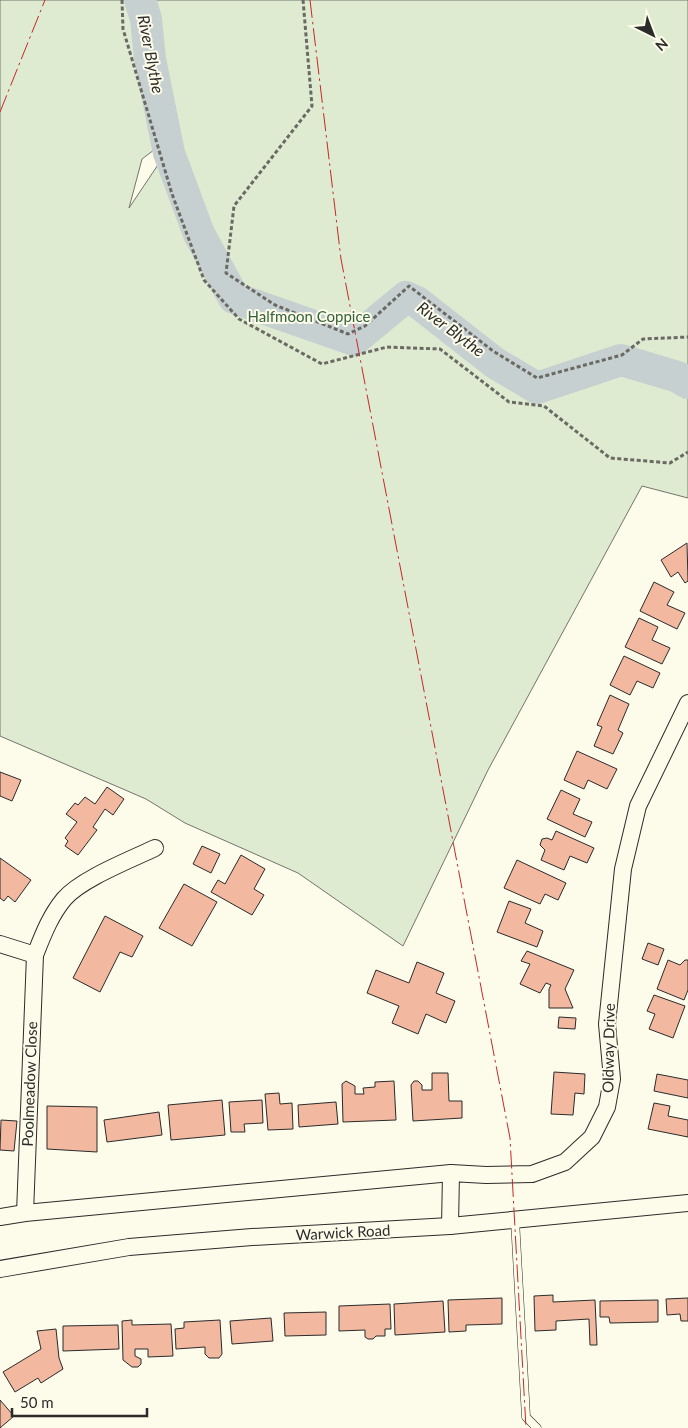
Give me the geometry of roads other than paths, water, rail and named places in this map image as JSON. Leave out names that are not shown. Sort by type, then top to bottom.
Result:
[{"type":"street","name":"Oldway Drive","points":[[451,1173],[486,1175],[532,1174],[565,1162],[592,1137],[607,1107],[612,1079],[607,1024],[623,868],[638,806],[688,703]]},
{"type":"street","name":"Poolmeadow Close","points":[[25,1212],[35,954],[47,924],[64,898],[82,884],[155,848]]},
{"type":"street","points":[[0,944],[35,954]]},
{"type":"street","points":[[0,1217],[25,1212],[451,1173],[450,1226]]},
{"type":"street","name":"Warwick Road","points":[[0,1269],[130,1247],[252,1237],[450,1226],[688,1204]]},
{"type":"lane","points":[[515,1220],[526,1417],[537,1428]]},
{"type":"waterway","name":"River Blythe","points":[[140,0],[146,19],[150,59],[169,153],[199,234],[234,298],[354,340],[406,297],[417,302],[495,363],[537,388],[621,360],[678,377],[688,383]]},
{"type":"park label","name":"Halfmoon Coppice","points":[[309,317]]}]
